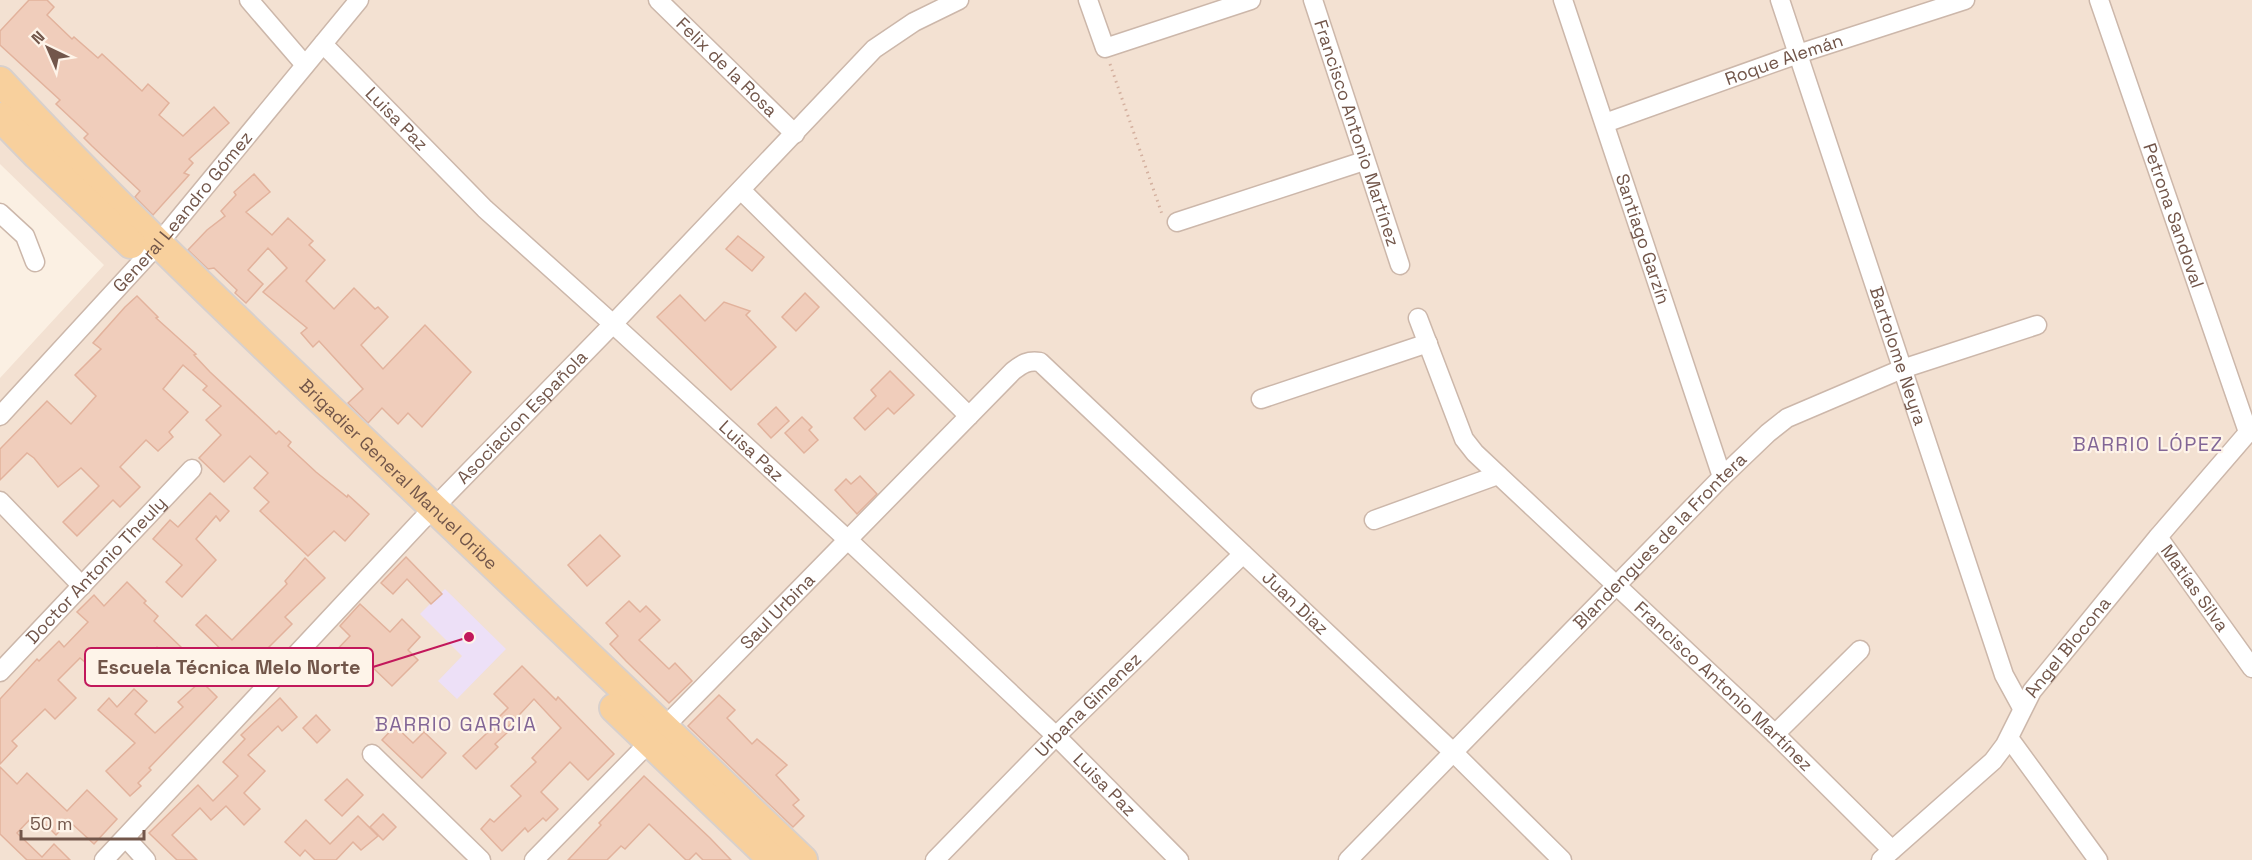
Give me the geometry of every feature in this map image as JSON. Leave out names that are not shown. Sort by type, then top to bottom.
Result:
[{"type":"main road","name":"Brigadier General Manuel Oribe","points":[[0,81],[152,251]]},
{"type":"main road","name":"Brigadier General Manuel Oribe","points":[[0,117],[37,155],[152,251],[657,736],[802,860]]},
{"type":"main road","name":"Brigadier General Manuel Oribe","points":[[657,736],[773,860]]},
{"type":"street","points":[[249,0],[305,65]]},
{"type":"street","name":"General Leandro Gómez","points":[[0,416],[152,251],[359,0]]},
{"type":"street","name":"Felix de la Rosa","points":[[658,0],[795,134]]},
{"type":"street","name":"Asociacion Española","points":[[104,860],[426,515],[613,324],[874,49],[914,22],[959,0]]},
{"type":"street","points":[[1088,0],[1105,48],[1251,0]]},
{"type":"street","name":"Francisco Antonio Martínez","points":[[1312,0],[1400,265]]},
{"type":"street","name":"Santiago Garzín","points":[[1563,0],[1722,477]]},
{"type":"street","name":"Bartolome Neyra","points":[[1780,0],[2004,675],[2022,708]]},
{"type":"street","name":"Roque Alemán","points":[[1605,123],[1798,54],[1965,0]]},
{"type":"street","name":"Petrona Sandoval","points":[[2099,0],[2250,430]]},
{"type":"street","name":"Luisa Paz","points":[[323,44],[485,209],[848,540],[1056,736],[1179,860]]},
{"type":"street","points":[[1177,222],[1365,161]]},
{"type":"street","points":[[741,190],[969,416]]},
{"type":"street","points":[[0,213],[25,236],[35,262]]},
{"type":"street","name":"Francisco Antonio Martínez","points":[[1418,318],[1464,439],[1475,453],[1775,734],[1887,855]]},
{"type":"street","name":"Blandengues de la Frontera","points":[[1347,860],[1722,477],[1787,418],[1902,369],[2037,325]]},
{"type":"street","points":[[1261,399],[1428,344]]},
{"type":"street","name":"Juan Diaz","points":[[1023,363],[1040,362],[1454,753],[1562,860]]},
{"type":"street","name":"Saul Urbina","points":[[534,860],[1023,363]]},
{"type":"street","name":"Angel Blocona","points":[[1887,855],[1993,761],[2009,738],[2032,691],[2158,537],[2250,430]]},
{"type":"street","name":"Doctor Antonio Theuly","points":[[0,672],[192,469]]},
{"type":"street","points":[[1374,520],[1498,475]]},
{"type":"street","points":[[0,501],[82,586]]},
{"type":"street","name":"Matías Silva","points":[[2158,537],[2252,668]]},
{"type":"street","name":"Urbana Gimenez","points":[[935,860],[1056,736],[1243,554]]},
{"type":"street","points":[[1775,734],[1860,650]]},
{"type":"street","points":[[2009,738],[2098,860]]},
{"type":"street","points":[[372,754],[481,860]]},
{"type":"street","points":[[126,838],[146,860]]},
{"type":"path","points":[[1105,48],[1160,211],[1165,220],[1177,222]]},
{"type":"shaded area","points":[[0,0],[2252,0],[2252,860],[0,860],[0,378],[104,265],[0,164]]},
{"type":"shaded area","points":[[445,589],[506,649],[457,699],[438,681],[462,656],[420,614]]},
{"type":"building","points":[[29,0],[47,0],[54,7],[47,15],[72,39],[74,37],[98,58],[102,54],[142,91],[148,84],[169,103],[159,115],[183,136],[214,107],[229,123],[189,159],[193,163],[184,173],[189,175],[153,215],[135,197],[140,191],[84,138],[88,134],[56,104],[60,100],[0,45],[0,31]]},
{"type":"building","points":[[254,174],[270,192],[246,212],[272,235],[288,218],[313,241],[309,245],[325,260],[306,281],[334,309],[354,288],[375,309],[378,307],[388,317],[361,345],[383,369],[425,325],[471,372],[422,427],[408,413],[398,424],[382,408],[368,423],[348,403],[363,389],[319,341],[313,347],[301,333],[307,328],[263,292],[287,268],[268,248],[248,270],[263,284],[246,303],[235,293],[237,290],[214,268],[208,269],[188,250],[207,230],[225,216],[221,211],[236,195],[234,192]]},
{"type":"building","points":[[738,236],[764,257],[752,271],[726,249]]},
{"type":"building","points":[[805,293],[819,307],[796,331],[782,317]]},
{"type":"building","points":[[680,295],[705,321],[724,302],[750,311],[746,315],[776,347],[731,390],[657,317]]},
{"type":"building","points":[[137,296],[158,317],[156,318],[196,354],[194,355],[210,372],[276,434],[279,431],[291,442],[288,446],[316,472],[347,497],[348,495],[369,514],[345,541],[334,531],[308,556],[260,511],[269,502],[254,488],[268,473],[250,456],[224,482],[199,458],[221,435],[206,420],[221,406],[203,390],[207,386],[183,365],[163,389],[188,412],[169,432],[173,437],[158,451],[146,440],[120,467],[140,487],[120,507],[113,500],[77,536],[63,522],[99,486],[81,468],[58,487],[34,458],[27,453],[0,480],[0,449],[47,401],[71,424],[96,396],[75,375],[101,349],[93,343]]},
{"type":"building","points":[[890,371],[914,395],[894,414],[888,408],[865,430],[854,418],[876,396],[871,390]]},
{"type":"building","points":[[776,407],[789,421],[771,438],[758,424]]},
{"type":"building","points":[[802,417],[812,427],[809,430],[818,440],[804,453],[785,433]]},
{"type":"building","points":[[860,476],[877,494],[857,514],[835,490],[846,479],[851,484]]},
{"type":"building","points":[[210,493],[229,511],[220,521],[216,516],[196,539],[216,560],[182,597],[166,582],[182,565],[153,539],[170,520],[178,527]]},
{"type":"building","points":[[600,535],[620,556],[587,586],[568,565]]},
{"type":"building","points":[[406,557],[442,594],[431,604],[407,579],[393,594],[381,583]]},
{"type":"building","points":[[305,558],[325,578],[285,617],[292,624],[252,664],[256,668],[243,681],[227,665],[232,660],[196,625],[206,615],[232,640],[287,584],[285,581]]},
{"type":"building","points":[[127,582],[158,616],[154,621],[184,650],[172,661],[157,647],[131,675],[118,663],[111,670],[94,654],[86,663],[80,658],[58,680],[76,698],[55,719],[45,709],[12,741],[17,746],[0,764],[0,699],[37,659],[39,661],[59,641],[64,647],[88,622],[77,612],[94,595],[104,606]]},
{"type":"building","points":[[629,601],[640,612],[646,606],[660,620],[639,640],[669,669],[675,663],[692,681],[669,703],[610,644],[618,636],[606,623]]},
{"type":"building","points":[[360,604],[390,632],[402,619],[420,637],[408,650],[418,660],[392,686],[369,664],[354,680],[330,657],[350,636],[340,626]]},
{"type":"building","points":[[522,666],[556,700],[558,697],[614,754],[588,780],[570,762],[541,792],[558,809],[546,821],[543,818],[528,832],[525,828],[502,851],[481,829],[490,819],[494,822],[521,796],[511,786],[536,762],[532,758],[561,728],[534,699],[507,728],[510,730],[495,744],[498,747],[476,769],[463,756],[508,708],[494,694]]},
{"type":"building","points":[[201,681],[217,697],[149,768],[151,770],[138,783],[141,786],[130,796],[106,771],[135,743],[98,710],[109,698],[117,707],[134,689],[147,701],[135,714],[155,733],[183,707],[178,702]]},
{"type":"building","points":[[719,695],[735,710],[727,718],[752,744],[757,739],[787,765],[776,775],[799,800],[793,805],[804,816],[793,827],[688,726]]},
{"type":"building","points":[[280,698],[297,717],[282,731],[278,726],[248,755],[265,771],[244,793],[260,809],[244,825],[226,806],[211,820],[200,808],[172,835],[197,860],[177,860],[149,833],[198,785],[213,801],[238,776],[223,762],[245,739],[241,735]]},
{"type":"building","points":[[316,715],[330,730],[317,743],[303,728]]},
{"type":"building","points":[[395,726],[413,743],[424,732],[446,753],[422,778],[382,740]]},
{"type":"building","points":[[0,767],[17,784],[27,773],[67,811],[87,790],[117,819],[94,844],[69,821],[56,835],[35,814],[17,833],[42,857],[54,844],[70,860],[27,860],[0,834]]},
{"type":"building","points":[[644,776],[731,860],[703,860],[696,853],[686,860],[649,824],[625,849],[621,846],[607,860],[568,860],[601,825],[599,823]]},
{"type":"building","points":[[347,779],[363,795],[342,816],[325,800]]},
{"type":"building","points":[[383,814],[396,827],[383,840],[370,827]]},
{"type":"building","points":[[358,816],[378,836],[361,850],[353,842],[336,860],[315,860],[305,850],[300,856],[285,842],[306,820],[330,844]]},
{"type":"place","name":"Escuela Técnica Melo Norte","points":[[469,637]]},
{"type":"district","name":"BARRIO LÓPEZ","points":[[2148,444]]},
{"type":"district","name":"BARRIO GARCIA","points":[[456,724]]}]
